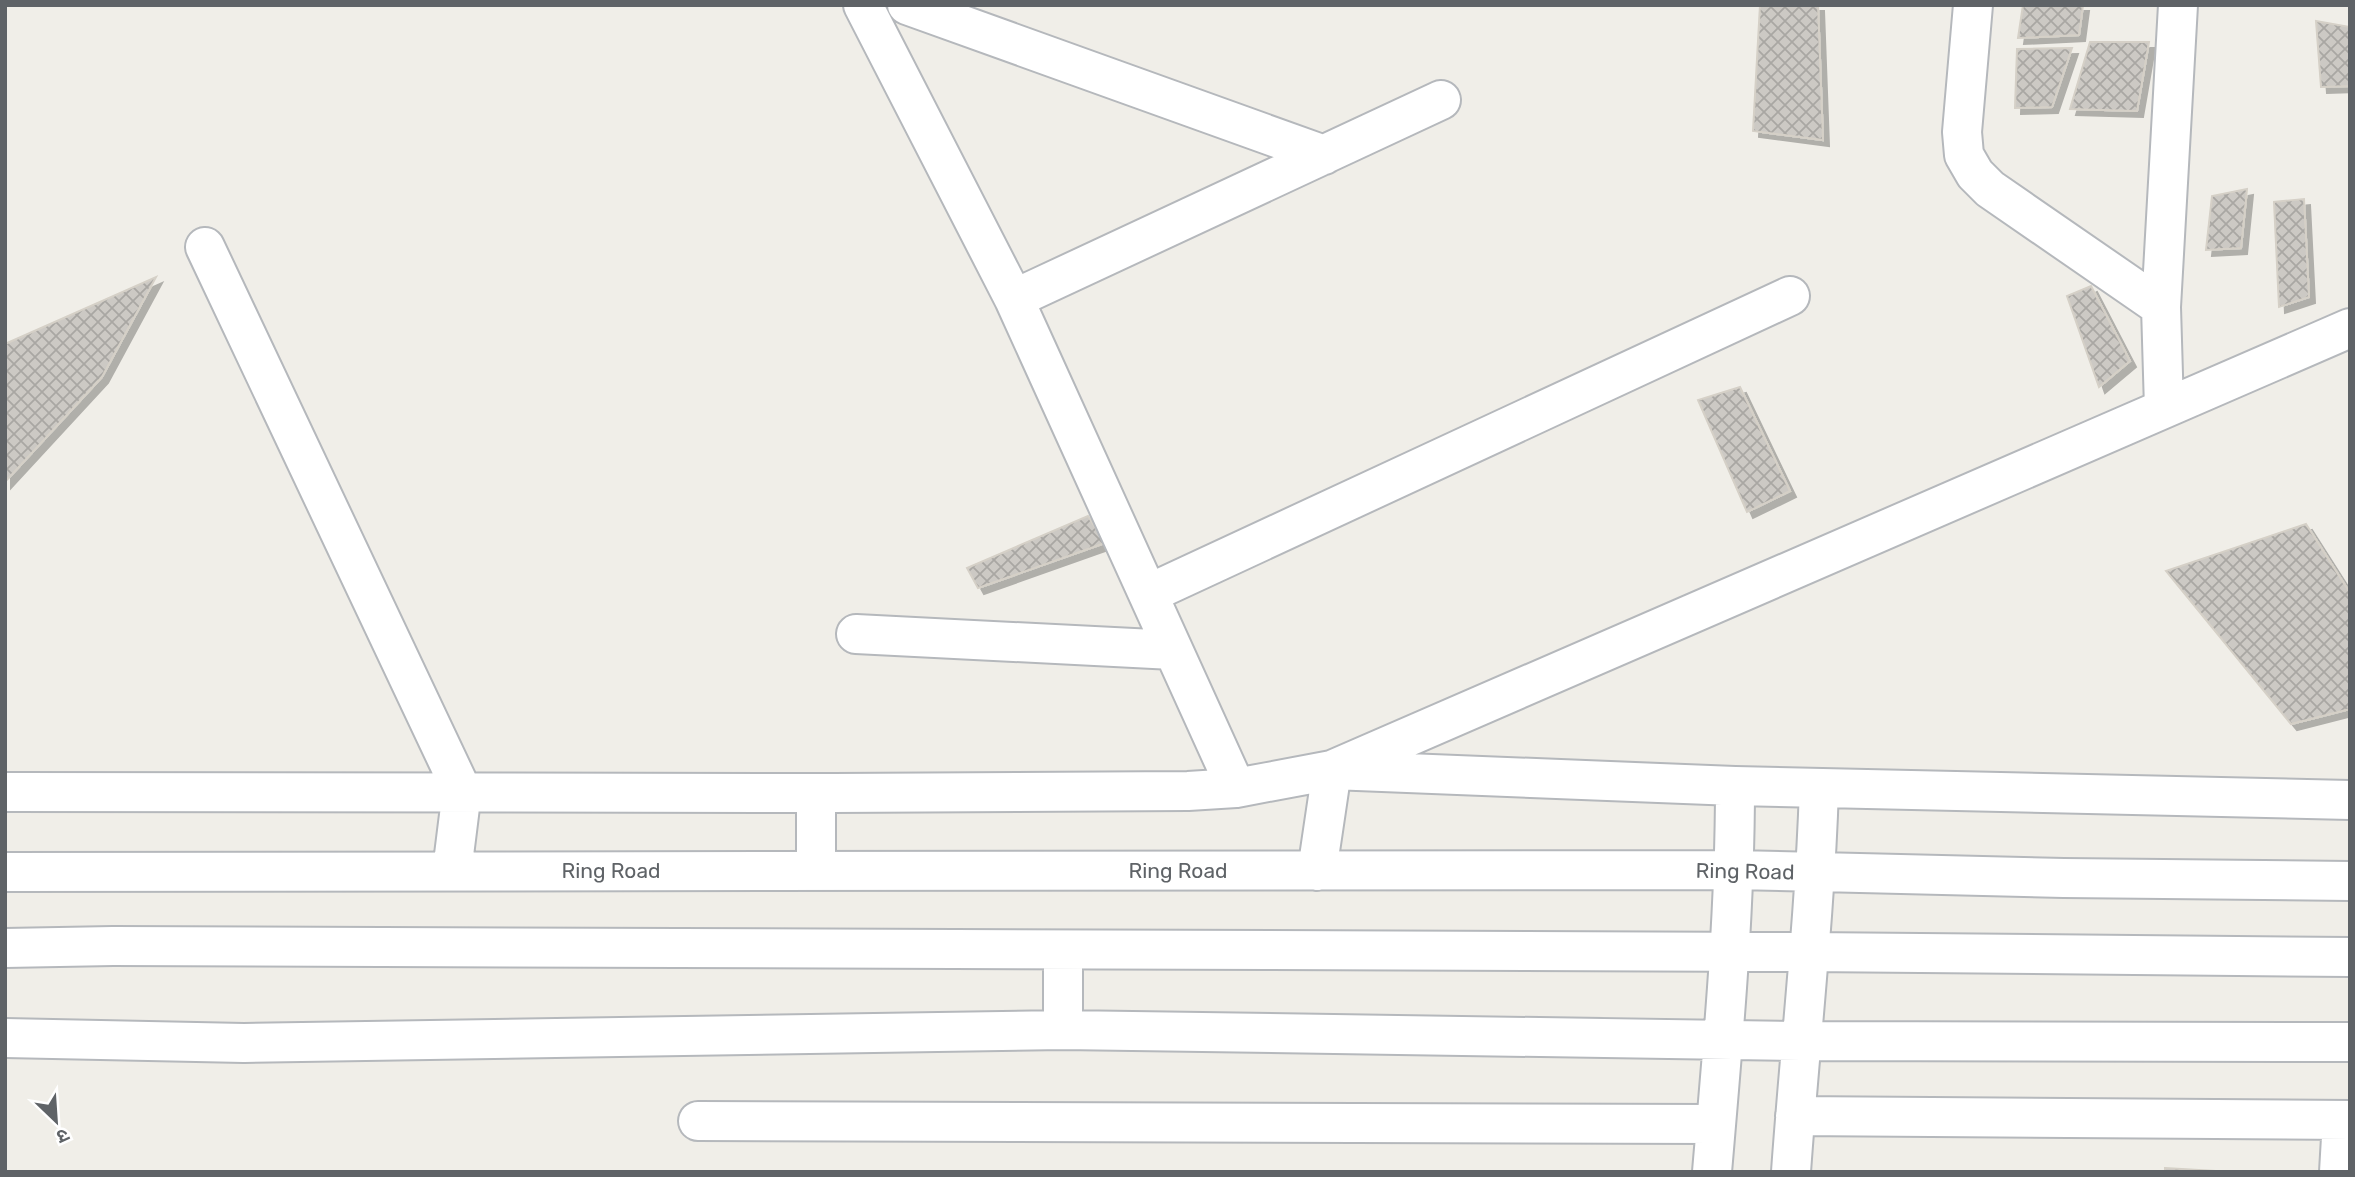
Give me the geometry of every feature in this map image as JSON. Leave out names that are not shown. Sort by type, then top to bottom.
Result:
[{"type":"street","points":[[863,5],[1014,299],[1236,788]]},
{"type":"street","points":[[907,5],[1324,155]]},
{"type":"street","points":[[1973,5],[1962,132],[1964,155],[1975,174],[1990,189],[2161,307]]},
{"type":"street","points":[[2164,408],[2161,307],[2178,5]]},
{"type":"street","points":[[1014,299],[1441,100]]},
{"type":"street","points":[[205,247],[462,791],[452,871]]},
{"type":"street","points":[[1148,594],[1790,296]]},
{"type":"street","points":[[1332,770],[2350,328]]},
{"type":"street","points":[[856,634],[1173,650]]},
{"type":"street","points":[[5,792],[1188,791],[1236,788],[1332,770],[1735,786],[2350,800]]},
{"type":"street","points":[[1317,871],[1332,770]]},
{"type":"street","points":[[1712,1172],[1731,953],[1735,786]]},
{"type":"street","points":[[1791,1172],[1816,872],[1819,788]]},
{"type":"street","points":[[816,793],[816,870]]},
{"type":"street","name":"Ring Road","points":[[5,872],[1735,870],[2064,878],[2350,881]]},
{"type":"street","points":[[5,948],[141,946],[1808,952],[2350,957]]},
{"type":"street","points":[[1063,951],[1063,1030]]},
{"type":"street","points":[[5,1038],[244,1042],[1063,1030],[1801,1041],[2350,1042]]},
{"type":"street","points":[[1795,1116],[2346,1120],[2339,1172]]},
{"type":"street","points":[[698,1121],[1716,1124]]},
{"type":"building","points":[[1760,5],[1818,5],[1823,140],[1753,131]]},
{"type":"building","points":[[2023,5],[2083,5],[2079,35],[2018,38]]},
{"type":"building","points":[[2316,21],[2350,27],[2350,86],[2321,87]]},
{"type":"building","points":[[2090,42],[2149,42],[2137,111],[2070,109]]},
{"type":"building","points":[[2072,48],[2052,107],[2015,108],[2017,49]]},
{"type":"building","points":[[2247,189],[2241,248],[2206,250],[2212,196]]},
{"type":"building","points":[[2304,199],[2309,297],[2279,307],[2274,202]]},
{"type":"building","points":[[156,277],[102,377],[5,482],[5,344]]},
{"type":"building","points":[[2091,286],[2130,361],[2099,387],[2067,296]]},
{"type":"building","points":[[1740,387],[1790,491],[1747,512],[1698,400]]},
{"type":"building","points":[[1088,516],[1105,543],[978,588],[967,568]]},
{"type":"building","points":[[2306,524],[2350,593],[2350,709],[2291,724],[2166,571]]},
{"type":"building","points":[[2165,1168],[2233,1172],[2165,1172]]}]
